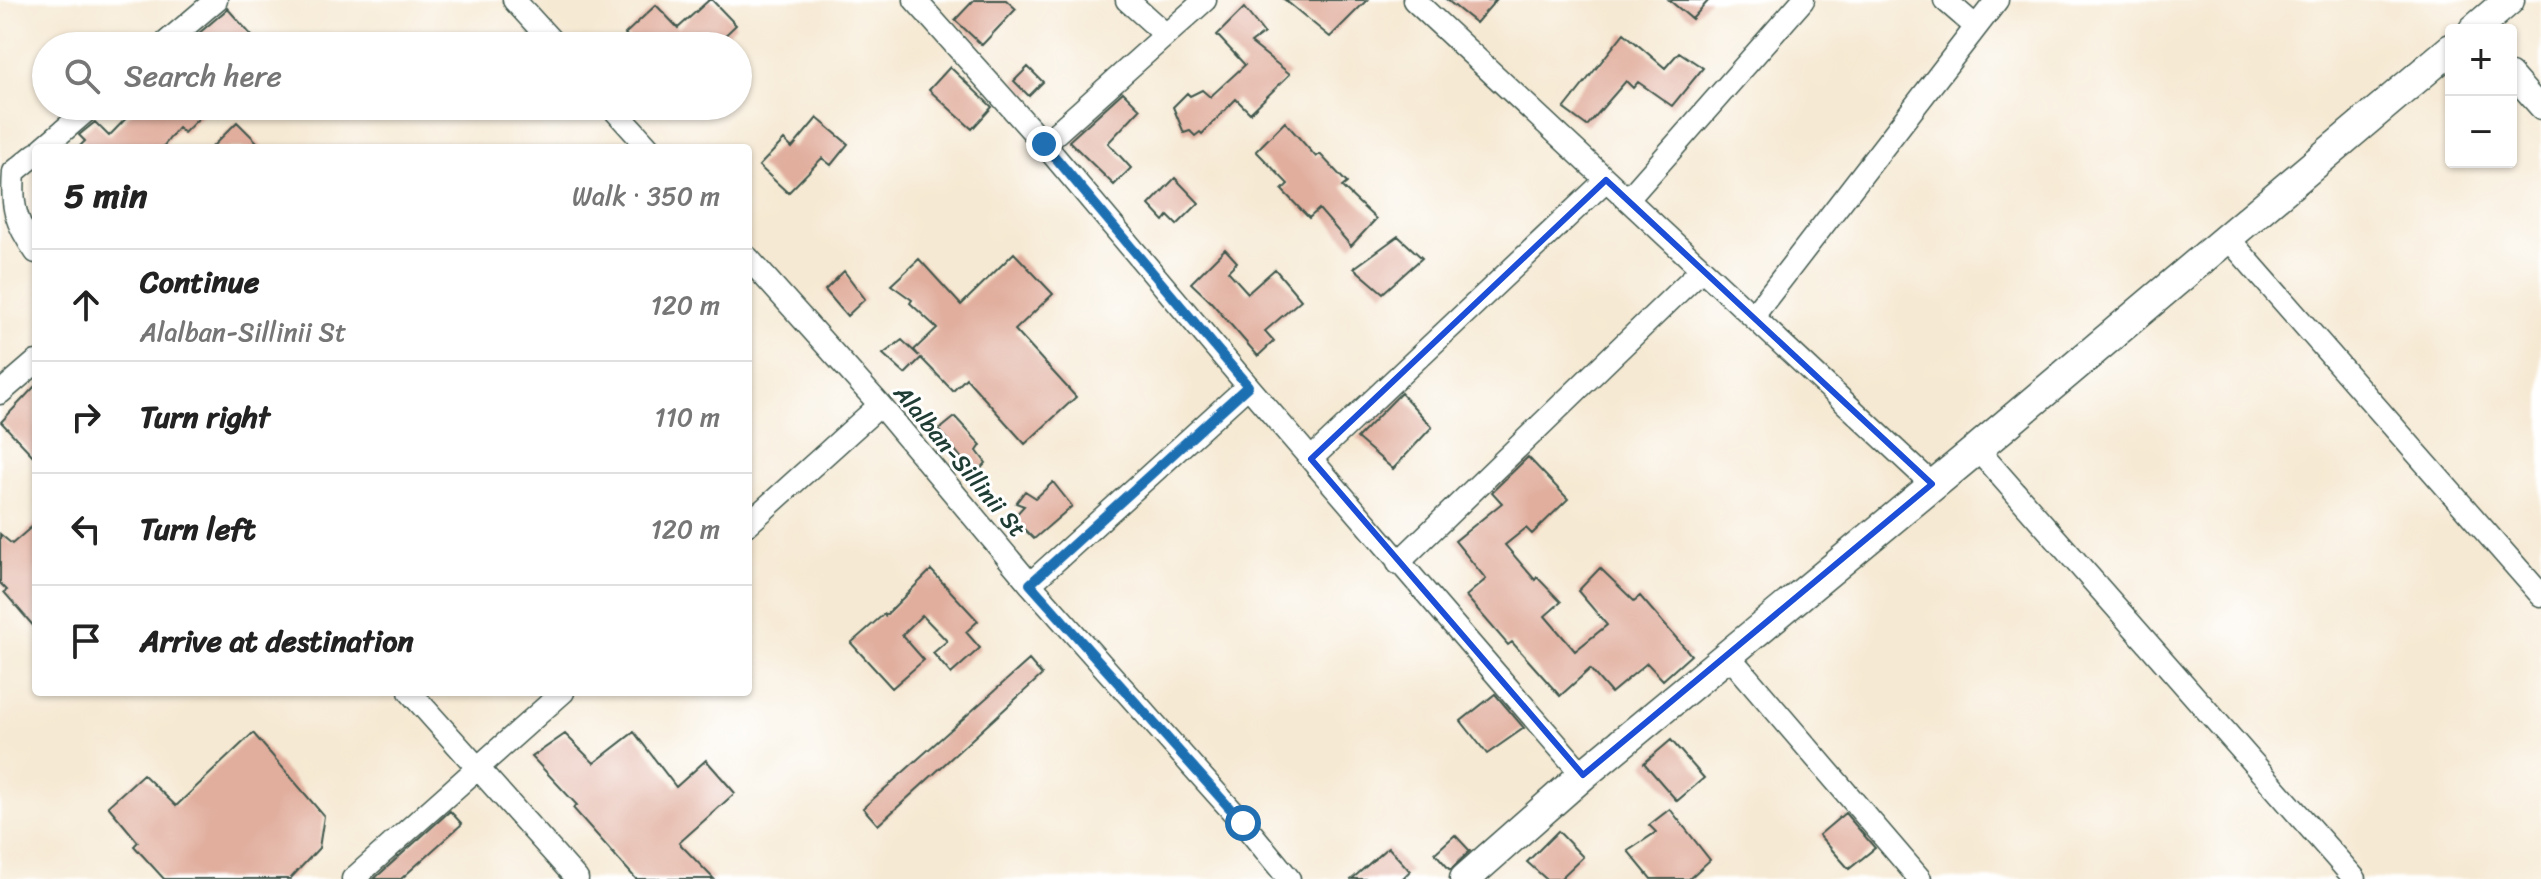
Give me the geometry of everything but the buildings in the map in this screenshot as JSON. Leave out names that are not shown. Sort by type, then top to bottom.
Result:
[{"type":"street","points":[[178,32],[216,0]]},
{"type":"street","points":[[514,0],[543,32]]},
{"type":"street","points":[[915,0],[1044,144],[1398,563],[1583,775]]},
{"type":"street","points":[[1127,0],[1166,35]]},
{"type":"street","points":[[1044,144],[1205,0]]},
{"type":"street","points":[[1415,0],[1932,484]]},
{"type":"street","points":[[1628,199],[1803,0]]},
{"type":"street","points":[[1945,0],[1976,27]]},
{"type":"street","points":[[1753,316],[1997,0]]},
{"type":"street","points":[[2481,24],[2509,0]]},
{"type":"street","points":[[1482,874],[1583,775],[1977,449],[2445,54]]},
{"type":"street","points":[[2517,81],[2541,108]]},
{"type":"street","points":[[48,144],[76,120]]},
{"type":"street","points":[[624,120],[645,144]]},
{"type":"street","points":[[32,156],[7,168],[22,232],[32,246]]},
{"type":"street","points":[[1311,459],[1606,180]]},
{"type":"street","points":[[2227,237],[2541,595]]},
{"type":"street","name":"Alalban-Sillinii St","points":[[752,262],[880,405],[1030,584],[1289,879]]},
{"type":"street","points":[[1398,563],[1701,270]]},
{"type":"street","points":[[0,393],[32,365]]},
{"type":"street","points":[[1030,584],[1248,386]]},
{"type":"street","points":[[752,520],[880,405]]},
{"type":"street","points":[[1977,449],[2355,879]]},
{"type":"street","points":[[1728,655],[1920,879]]},
{"type":"street","points":[[414,696],[577,879]]},
{"type":"street","points":[[353,879],[559,696]]},
{"type":"highlighted area","points":[[1606,180],[1932,484],[1583,775],[1311,459]]},
{"type":"route","points":[[1044,144],[1248,386],[1030,584],[1243,823]]}]
